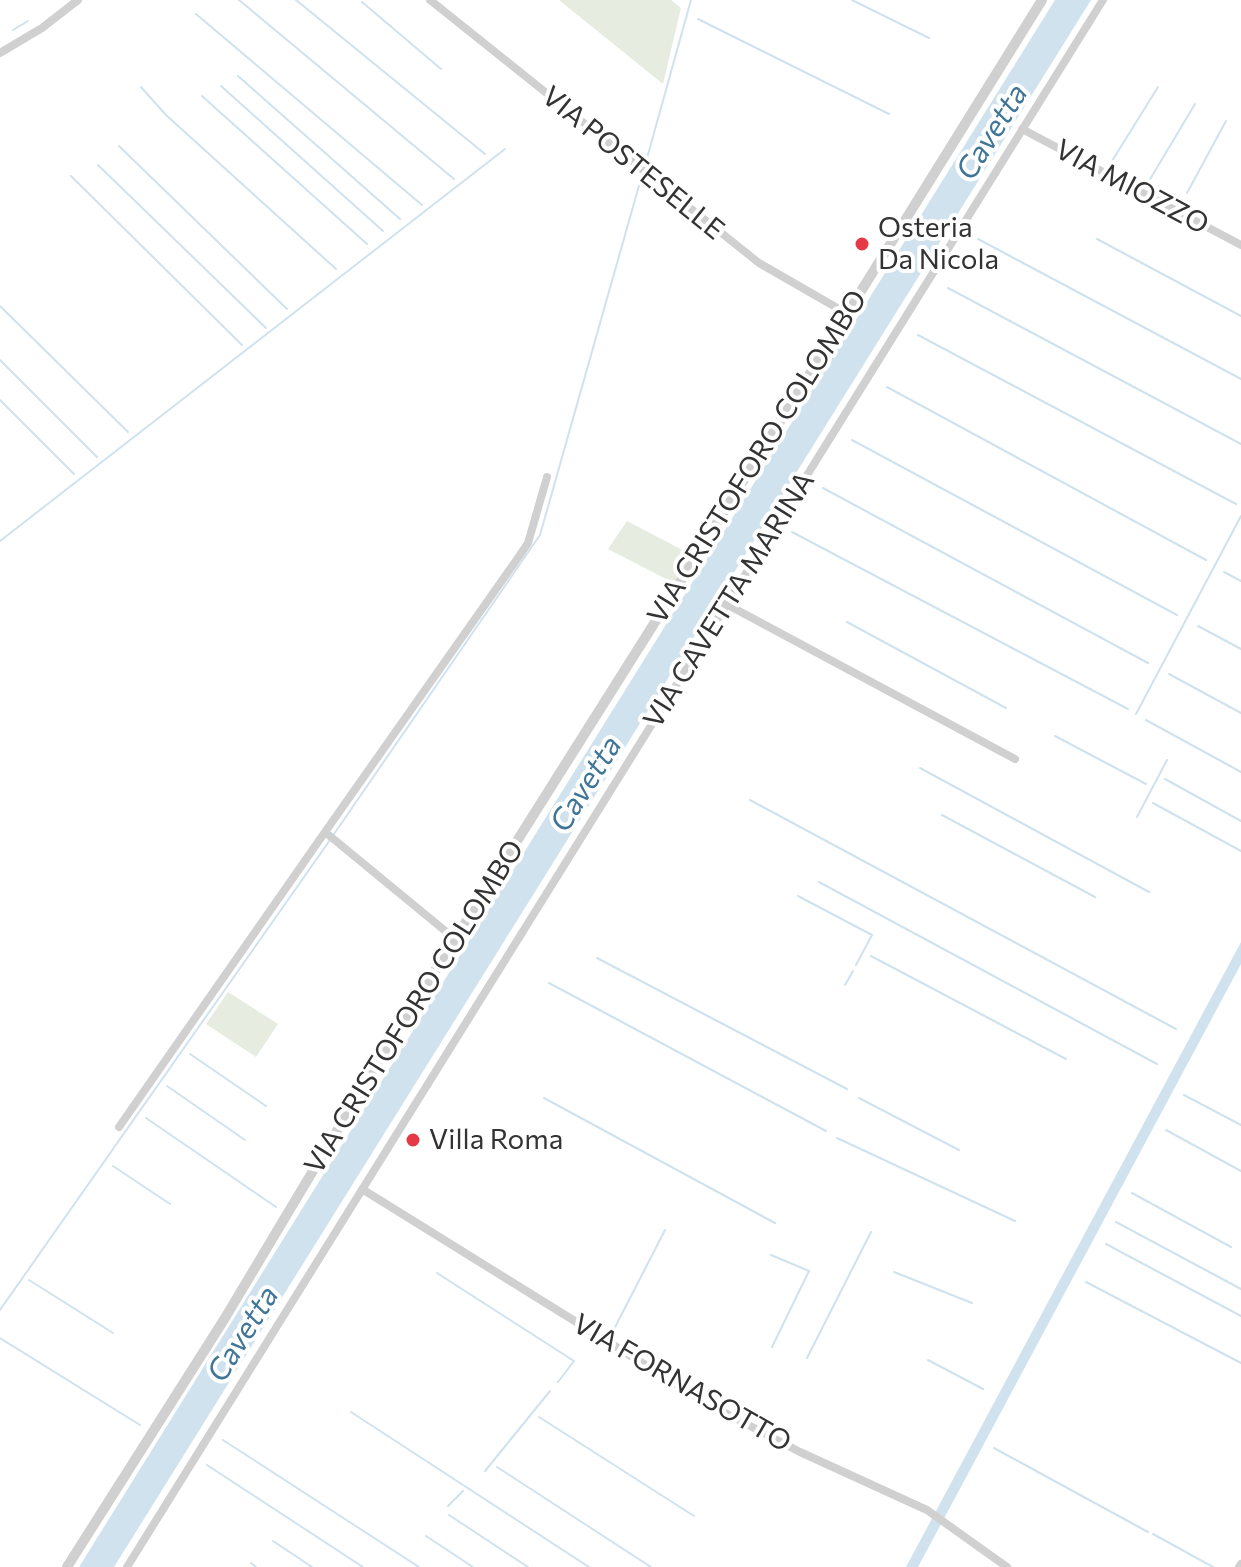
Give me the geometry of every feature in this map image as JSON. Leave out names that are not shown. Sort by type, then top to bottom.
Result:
[{"type":"street","points":[[0,53],[42,28],[78,0]]},
{"type":"street","name":"VIA POSTESELLE","points":[[430,0],[759,263],[846,313]]},
{"type":"street","name":"VIA CRISTOFORO COLOMBO","points":[[67,1567],[225,1318],[455,939],[1042,0]]},
{"type":"street","name":"VIA CAVETTA MARINA","points":[[127,1567],[1103,0]]},
{"type":"street","name":"VIA MIOZZO","points":[[1022,129],[1241,245]]},
{"type":"street","points":[[119,1127],[329,835],[528,543],[547,477]]},
{"type":"street","points":[[726,604],[1015,759]]},
{"type":"street","points":[[329,835],[455,939]]},
{"type":"street","name":"VIA FORNASOTTO","points":[[362,1189],[710,1405],[800,1452],[928,1511],[1007,1567]]},
{"type":"shaded area","points":[[559,0],[671,0],[681,8],[663,84]]},
{"type":"shaded area","points":[[627,521],[692,555],[674,583],[608,549]]},
{"type":"shaded area","points":[[228,992],[278,1024],[256,1057],[206,1024]]},
{"type":"water","name":"Cavetta","points":[[1055,0],[1091,0],[114,1567],[79,1567]]},
{"type":"water","points":[[1241,942],[1241,964],[918,1567],[906,1567]]},
{"type":"waterway","points":[[239,0],[454,179]]},
{"type":"waterway","points":[[296,0],[485,154]]},
{"type":"waterway","points":[[644,169],[691,0]]},
{"type":"waterway","points":[[852,0],[929,38]]},
{"type":"waterway","points":[[362,2],[441,69]]},
{"type":"waterway","points":[[196,14],[422,205]]},
{"type":"waterway","points":[[698,19],[889,114]]},
{"type":"waterway","points":[[13,30],[28,21]]},
{"type":"waterway","points":[[238,76],[400,219]]},
{"type":"waterway","points":[[221,86],[383,231]]},
{"type":"waterway","points":[[141,87],[166,115],[336,269]]},
{"type":"waterway","points":[[1112,161],[1158,87]]},
{"type":"waterway","points":[[202,96],[367,244]]},
{"type":"waterway","points":[[1149,181],[1195,104]]},
{"type":"waterway","points":[[1187,193],[1226,121]]},
{"type":"waterway","points":[[119,146],[287,309]]},
{"type":"waterway","points":[[0,541],[505,149]]},
{"type":"waterway","points":[[98,165],[266,328]]},
{"type":"waterway","points":[[334,834],[540,535],[642,175]]},
{"type":"waterway","points":[[71,176],[242,345]]},
{"type":"waterway","points":[[978,239],[1241,379]]},
{"type":"waterway","points":[[1097,239],[1241,316]]},
{"type":"waterway","points":[[948,288],[1241,444]]},
{"type":"waterway","points":[[0,306],[128,432]]},
{"type":"waterway","points":[[918,335],[1236,504]]},
{"type":"waterway","points":[[0,360],[97,457]]},
{"type":"waterway","points":[[887,387],[1206,560]]},
{"type":"waterway","points":[[0,400],[74,474]]},
{"type":"waterway","points":[[852,440],[1177,615]]},
{"type":"waterway","points":[[823,488],[1148,663]]},
{"type":"waterway","points":[[1136,714],[1241,516]]},
{"type":"waterway","points":[[792,532],[1128,709]]},
{"type":"waterway","points":[[1224,572],[1241,581]]},
{"type":"waterway","points":[[847,622],[1006,708]]},
{"type":"waterway","points":[[1198,626],[1241,649]]},
{"type":"waterway","points":[[1169,674],[1241,713]]},
{"type":"waterway","points":[[1146,720],[1241,772]]},
{"type":"waterway","points":[[1055,736],[1146,784]]},
{"type":"waterway","points":[[1137,817],[1167,760]]},
{"type":"waterway","points":[[920,768],[1149,892]]},
{"type":"waterway","points":[[1165,779],[1241,821]]},
{"type":"waterway","points":[[750,800],[1176,1029]]},
{"type":"waterway","points":[[1153,803],[1241,851]]},
{"type":"waterway","points":[[942,815],[1095,897]]},
{"type":"waterway","points":[[0,1310],[330,840]]},
{"type":"waterway","points":[[819,882],[1157,1064]]},
{"type":"waterway","points":[[798,896],[872,935],[856,965]]},
{"type":"waterway","points":[[871,956],[1066,1059]]},
{"type":"waterway","points":[[597,958],[847,1089]]},
{"type":"waterway","points":[[845,985],[853,971]]},
{"type":"waterway","points":[[549,983],[826,1131]]},
{"type":"waterway","points":[[190,1054],[266,1106]]},
{"type":"waterway","points":[[167,1086],[245,1140]]},
{"type":"waterway","points":[[1184,1095],[1241,1125]]},
{"type":"waterway","points":[[544,1098],[775,1223]]},
{"type":"waterway","points":[[859,1098],[959,1150]]},
{"type":"waterway","points":[[146,1118],[276,1207]]},
{"type":"waterway","points":[[1166,1130],[1241,1171]]},
{"type":"waterway","points":[[837,1138],[1015,1221]]},
{"type":"waterway","points":[[113,1166],[170,1204]]},
{"type":"waterway","points":[[1132,1193],[1231,1247]]},
{"type":"waterway","points":[[1116,1222],[1241,1289]]},
{"type":"waterway","points":[[611,1335],[665,1230]]},
{"type":"waterway","points":[[807,1358],[871,1232]]},
{"type":"waterway","points":[[1106,1244],[1241,1316]]},
{"type":"waterway","points":[[771,1255],[809,1271],[772,1347]]},
{"type":"waterway","points":[[894,1272],[972,1303]]},
{"type":"waterway","points":[[437,1273],[574,1361],[558,1382]]},
{"type":"waterway","points":[[29,1280],[113,1333]]},
{"type":"waterway","points":[[1086,1282],[1241,1363]]},
{"type":"waterway","points":[[0,1338],[140,1425]]},
{"type":"waterway","points":[[928,1360],[983,1389]]},
{"type":"waterway","points":[[485,1471],[550,1391]]},
{"type":"waterway","points":[[351,1412],[589,1567]]},
{"type":"waterway","points":[[539,1417],[694,1516]]},
{"type":"waterway","points":[[223,1440],[419,1567]]},
{"type":"waterway","points":[[994,1448],[1148,1532]]},
{"type":"waterway","points":[[207,1465],[363,1567]]},
{"type":"waterway","points":[[497,1467],[651,1567]]},
{"type":"waterway","points":[[448,1506],[463,1491]]},
{"type":"waterway","points":[[449,1515],[528,1567]]},
{"type":"waterway","points":[[1153,1534],[1213,1567]]},
{"type":"waterway","points":[[426,1536],[473,1567]]},
{"type":"waterway","points":[[273,1541],[312,1567]]},
{"type":"waterway","points":[[251,1563],[256,1567]]},
{"type":"place","name":"Osteria Da Nicola","points":[[862,244]]},
{"type":"place","name":"Villa Roma","points":[[413,1140]]}]
